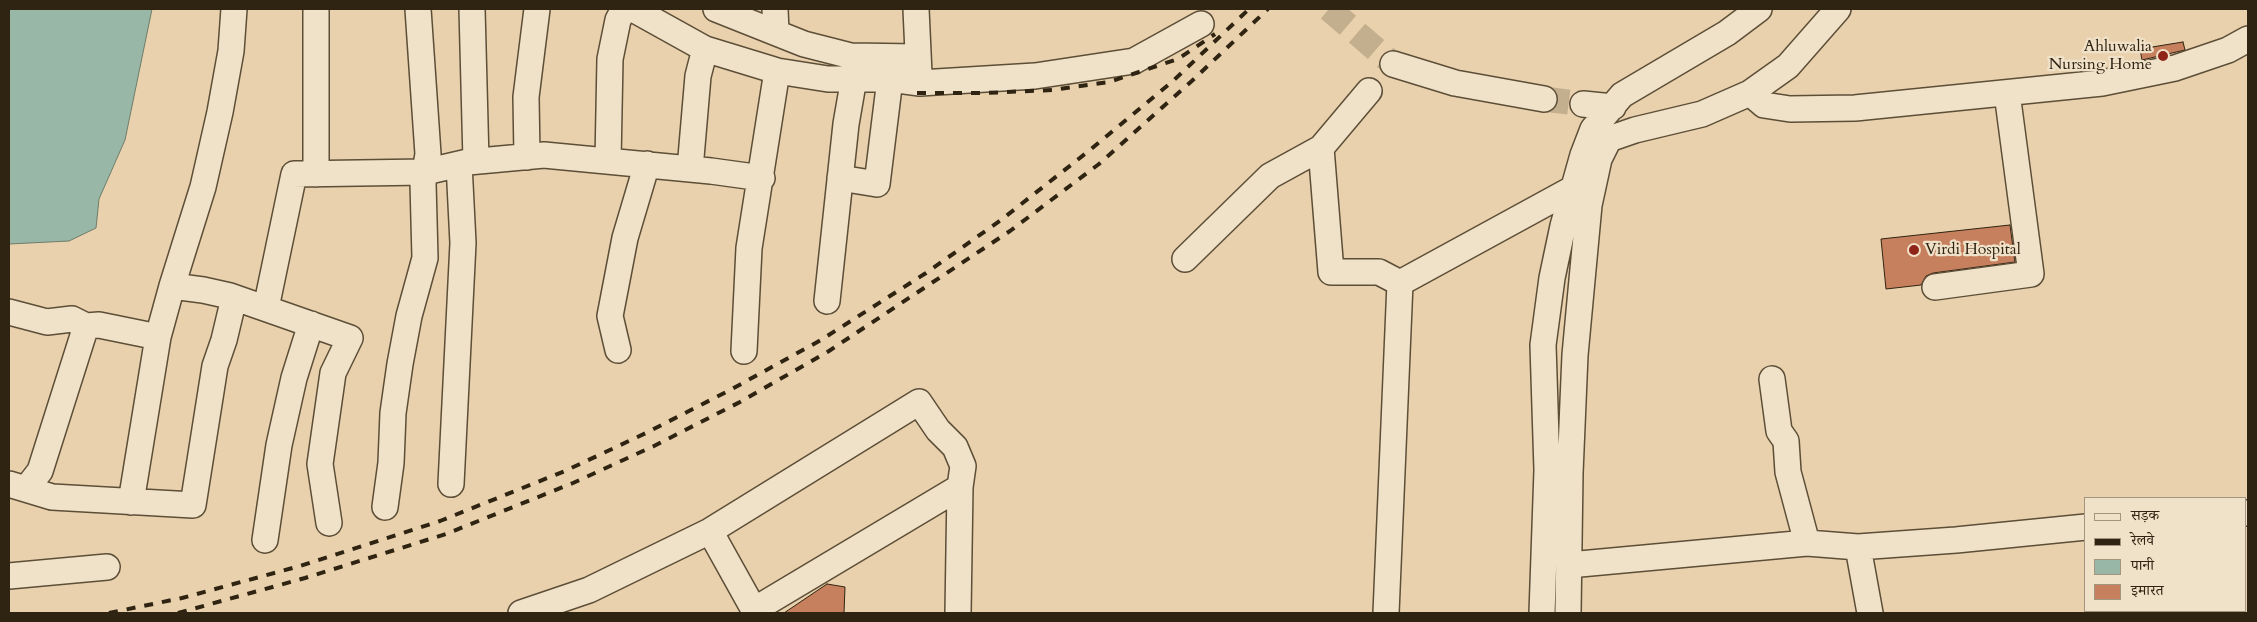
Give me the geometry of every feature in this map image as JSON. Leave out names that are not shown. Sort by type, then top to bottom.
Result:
[{"type":"street","points":[[132,502],[158,337],[203,187],[231,52],[234,9]]},
{"type":"street","points":[[316,9],[316,174]]},
{"type":"street","points":[[385,507],[391,463],[393,413],[400,364],[409,316],[425,258],[423,184],[428,154],[418,9]]},
{"type":"street","points":[[451,484],[468,163],[472,9]]},
{"type":"street","points":[[527,157],[526,97],[537,9]]},
{"type":"street","points":[[608,161],[610,59],[618,20],[624,9]]},
{"type":"street","points":[[633,9],[705,49],[778,71],[828,79],[890,79],[920,83],[1035,76],[1134,61],[1201,24]]},
{"type":"street","points":[[716,9],[776,20],[804,44],[851,56],[917,57]]},
{"type":"street","points":[[916,9],[917,57],[920,83]]},
{"type":"street","points":[[1542,613],[1547,470],[1543,345],[1552,278],[1563,226],[1583,155],[1601,134],[1613,107],[1622,96],[1727,33],[1759,9]]},
{"type":"street","points":[[1601,134],[1635,130],[1702,114],[1750,93],[1788,66],[1838,9]]},
{"type":"street","points":[[1750,93],[1764,105],[1790,109],[1855,108],[2102,83],[2175,68],[2228,50],[2248,39]]},
{"type":"street","points":[[690,169],[698,76],[705,49]]},
{"type":"street","points":[[1392,64],[1455,83],[1544,99]]},
{"type":"street","points":[[744,351],[749,248],[762,178],[778,71]]},
{"type":"street","points":[[827,302],[840,178],[854,78]]},
{"type":"street","points":[[840,178],[877,184],[890,79]]},
{"type":"street","points":[[1185,259],[1270,176],[1321,148],[1369,91]]},
{"type":"street","points":[[1935,287],[2031,274],[2007,93]]},
{"type":"street","points":[[1583,104],[1613,107]]},
{"type":"street","points":[[1568,613],[1570,473],[1575,355],[1590,204],[1599,159],[1601,134]]},
{"type":"street","points":[[1321,148],[1331,272],[1379,272],[1400,282]]},
{"type":"street","points":[[266,308],[294,174],[425,172],[468,163],[544,155],[647,164],[762,178]]},
{"type":"street","points":[[618,350],[610,316],[624,238],[647,164]]},
{"type":"street","points":[[1400,282],[1574,188]]},
{"type":"street","points":[[1386,613],[1400,282]]},
{"type":"street","points":[[172,286],[203,290],[234,298],[350,338],[333,373],[320,464],[329,523]]},
{"type":"street","points":[[17,487],[52,497],[193,505],[216,366],[234,298]]},
{"type":"street","points":[[9,312],[47,322],[72,319],[86,326],[99,325],[158,337]]},
{"type":"street","points":[[265,540],[279,444],[294,378],[311,324]]},
{"type":"street","points":[[17,487],[40,472],[86,326]]},
{"type":"street","points":[[1772,379],[1779,431],[1786,441],[1788,472],[1807,543]]},
{"type":"street","points":[[521,613],[589,590],[710,531],[920,402],[938,430],[954,447],[963,466],[960,487],[958,613]]},
{"type":"street","points":[[710,531],[754,611],[960,487]]},
{"type":"street","points":[[1569,565],[1807,543],[1858,546],[1956,540],[2084,527]]},
{"type":"street","points":[[1858,546],[1870,613]]},
{"type":"street","points":[[9,576],[107,567]]},
{"type":"water","points":[[9,9],[152,9],[125,140],[99,199],[96,228],[69,241],[9,244]]},
{"type":"building","points":[[2183,42],[2185,50],[2142,60],[2140,49]]},
{"type":"building","points":[[2010,225],[2015,262],[1933,273],[1926,276],[1921,285],[1886,289],[1881,239]]},
{"type":"building","points":[[827,584],[845,587],[844,613],[784,613]]},
{"type":"tunnel","points":[[1329,9],[1393,64]]},
{"type":"tunnel","points":[[1544,99],[1583,104]]},
{"type":"railway","points":[[109,613],[182,598],[300,566],[440,521],[565,471],[646,433],[732,389],[821,340],[926,273],[1001,220],[1173,81],[1249,9]]},
{"type":"railway","points":[[178,613],[305,578],[446,534],[573,483],[654,446],[740,402],[829,351],[1010,231],[1099,164],[1195,78],[1268,9]]},
{"type":"railway","points":[[917,93],[1052,90],[1109,82],[1178,59],[1215,34]]},
{"type":"place","name":"Ahluwalia Nursing Home","points":[[2163,56]]},
{"type":"place","name":"Virdi Hospital","points":[[1914,250]]}]
